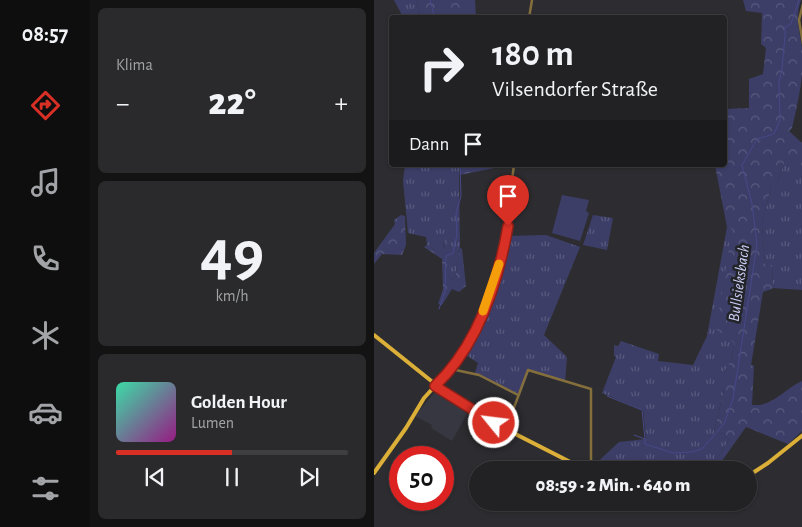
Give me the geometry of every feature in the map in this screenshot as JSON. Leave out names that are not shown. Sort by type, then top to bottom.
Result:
[{"type":"main road","points":[[374,335],[435,386],[467,408],[569,461]]},
{"type":"main road","points":[[374,473],[406,428],[424,398],[435,386]]},
{"type":"main road","points":[[757,470],[802,435]]},
{"type":"street","points":[[530,15],[532,0]]},
{"type":"street","points":[[802,4],[799,20],[802,44]]},
{"type":"street","points":[[435,386],[452,369],[475,330],[497,272],[506,232],[514,167]]},
{"type":"street","points":[[452,369],[482,376],[518,395]]},
{"type":"street","points":[[506,429],[528,370],[591,389],[591,461]]},
{"type":"shaded area","points":[[434,393],[439,393],[468,412],[452,441],[431,428],[432,425],[415,416]]},
{"type":"green space","points":[[394,0],[416,0],[420,15],[402,15]]},
{"type":"green space","points":[[416,0],[475,0],[476,15],[420,15]]},
{"type":"green space","points":[[743,0],[801,0],[798,21],[803,54],[802,73],[792,128],[789,131],[802,143],[802,167],[788,158],[785,160],[776,187],[771,187],[762,224],[765,265],[773,265],[772,289],[763,292],[751,365],[754,366],[752,405],[766,403],[802,381],[802,431],[788,444],[746,427],[722,461],[719,461],[719,456],[729,440],[723,434],[714,432],[724,390],[724,372],[731,361],[734,343],[716,329],[732,229],[727,227],[715,167],[727,167],[727,109],[749,108],[749,79],[763,74],[766,48],[761,44],[762,13],[746,11]]},
{"type":"green space","points":[[788,158],[802,165],[802,290],[772,288],[773,265],[765,265],[762,224],[771,187],[776,187],[785,160]]},
{"type":"green space","points":[[405,167],[459,167],[460,248],[455,278],[450,279],[444,241],[443,251],[440,252],[427,245],[426,237],[408,233],[403,181]]},
{"type":"green space","points":[[459,167],[499,167],[460,175]]},
{"type":"green space","points":[[562,195],[589,200],[586,211],[589,213],[580,241],[552,233]]},
{"type":"green space","points":[[401,215],[405,216],[406,245],[402,255],[382,254],[374,264],[374,253],[395,224],[394,220]]},
{"type":"green space","points":[[593,215],[613,218],[607,250],[583,245]]},
{"type":"green space","points":[[727,227],[732,228],[734,343],[731,361],[724,372],[724,390],[714,432],[723,434],[729,440],[719,456],[719,461],[599,461],[619,442],[646,439],[643,410],[602,393],[616,357],[614,356],[614,345],[618,346],[621,341],[659,354],[658,361],[693,365],[707,336]]},
{"type":"green space","points":[[546,235],[580,247],[544,335],[567,357],[565,382],[529,371],[520,395],[475,373],[478,363],[466,355],[486,312],[508,236]]},
{"type":"green space","points":[[445,239],[448,240],[450,279],[455,278],[460,248],[462,249],[466,286],[459,292],[452,289],[442,305],[438,304],[443,289],[442,259],[424,247],[427,245],[440,252],[443,250]]},
{"type":"waterway","points":[[430,0],[434,15]]},
{"type":"waterway","name":"Bullsieksbach","points":[[785,35],[785,27],[791,24],[799,0]]},
{"type":"waterway","name":"Bullsieksbach","points":[[634,435],[645,439],[645,444],[673,453],[691,452],[702,449],[724,424],[733,399],[757,245],[752,204],[742,165],[757,139],[774,134],[780,120],[779,82],[785,36]]},
{"type":"waterway","points":[[439,309],[445,291],[446,256],[453,253],[457,234],[456,213],[461,196],[460,167]]},
{"type":"waterway","name":"Bullsieksbach","points":[[607,396],[642,410],[645,439]]},
{"type":"slow traffic","points":[[483,311],[499,264]]},
{"type":"route","points":[[494,423],[467,408],[435,386],[456,364],[475,330],[494,282],[508,226]]}]
